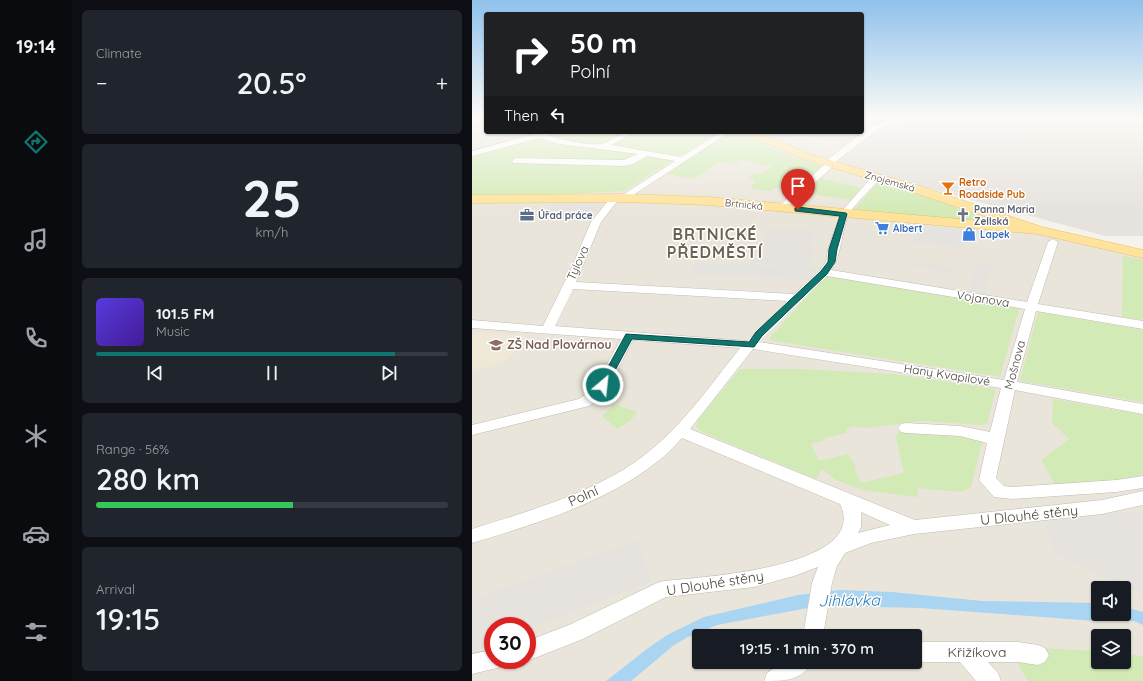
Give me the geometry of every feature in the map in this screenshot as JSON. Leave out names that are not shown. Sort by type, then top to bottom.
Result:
[{"type":"main road","name":"Znojemská","points":[[786,150],[925,192],[1038,230],[1143,254]]},
{"type":"main road","name":"Brtnická","points":[[472,199],[619,199],[708,201],[1038,230]]},
{"type":"main road","name":"Znojemská","points":[[988,214],[1005,223],[1008,228]]},
{"type":"street","points":[[472,154],[487,150]]},
{"type":"street","points":[[626,150],[683,160]]},
{"type":"street","name":"Tylova","points":[[547,330],[569,285],[596,222],[619,199],[699,150]]},
{"type":"street","points":[[782,208],[830,164],[831,161],[846,150]]},
{"type":"street","points":[[516,161],[624,163],[630,162],[646,153]]},
{"type":"street","points":[[844,214],[874,180],[879,178]]},
{"type":"street","name":"Polní","points":[[472,536],[521,521],[568,503],[622,478],[653,457],[680,431],[759,334],[824,272],[831,262],[833,249],[844,214]]},
{"type":"street","name":"Mošnova","points":[[994,488],[987,480],[996,439],[1031,306],[1041,280],[1045,261],[1053,242]]},
{"type":"street","name":"Vojanova","points":[[824,272],[1143,325]]},
{"type":"street","points":[[569,285],[796,298]]},
{"type":"street","points":[[472,324],[751,345]]},
{"type":"street","points":[[472,430],[584,403],[598,392],[629,336]]},
{"type":"street","name":"Hany Kvapilové","points":[[751,345],[1010,385],[1143,409]]},
{"type":"street","points":[[906,428],[960,431],[996,439]]},
{"type":"street","points":[[680,431],[846,499]]},
{"type":"street","name":"U Dlouhé stěny","points":[[994,488],[1000,492],[1012,493],[1116,486],[1143,482]]},
{"type":"street","name":"U Dlouhé stěny","points":[[536,648],[576,632],[664,589],[754,579],[817,560],[838,548],[870,536],[914,527],[1102,507],[1143,498]]},
{"type":"street","name":"U Dlouhé stěny","points":[[846,499],[914,527]]},
{"type":"street","name":"U Dlouhé stěny","points":[[815,629],[822,583],[828,564],[848,534],[853,521],[852,511],[846,499]]},
{"type":"street","name":"Křižíkova","points":[[922,652],[1018,652],[1038,655]]},
{"type":"street","points":[[966,653],[990,681]]},
{"type":"street","points":[[472,664],[484,662]]},
{"type":"street","points":[[775,681],[791,669]]},
{"type":"shaded area","points":[[472,150],[843,150],[828,161],[1026,224],[1143,250],[1143,681],[472,681]]},
{"type":"shaded area","points":[[843,150],[1143,150],[1143,236],[1105,236],[828,161]]},
{"type":"shaded area","points":[[600,203],[596,211],[543,212],[548,204]]},
{"type":"shaded area","points":[[1132,217],[1143,220],[1143,232],[1119,232]]},
{"type":"shaded area","points":[[928,226],[966,229],[965,248],[912,242],[916,227]]},
{"type":"shaded area","points":[[769,227],[815,231],[810,245],[817,246],[808,267],[749,262]]},
{"type":"shaded area","points":[[917,262],[953,267],[951,273],[914,267]]},
{"type":"shaded area","points":[[977,262],[993,265],[985,294],[968,291]]},
{"type":"shaded area","points":[[697,263],[820,267],[808,280],[691,273]]},
{"type":"shaded area","name":"ZŠ Nad Plovárnou","points":[[472,332],[528,335],[512,356],[504,361],[472,371]]},
{"type":"shaded area","points":[[1091,512],[1143,513],[1143,594],[1131,589],[1131,581],[1113,581],[1059,556],[1054,550],[1045,526],[1049,520]]},
{"type":"shaded area","points":[[636,540],[652,581],[536,626],[536,617],[484,617],[484,647],[472,652],[472,600]]},
{"type":"green space","points":[[494,150],[611,150],[640,153],[631,160],[555,161],[526,157],[510,162],[627,165],[645,155],[673,160],[624,191],[546,195],[472,194],[472,156]]},
{"type":"green space","points":[[634,150],[690,150],[678,157]]},
{"type":"green space","points":[[703,150],[775,150],[823,166],[792,194],[783,193],[785,189],[774,188],[772,191],[750,189],[756,180],[748,179],[753,173],[762,174],[773,167],[741,160],[735,164],[719,162],[694,179],[666,174]]},
{"type":"green space","points":[[821,178],[861,188],[850,200],[805,193]]},
{"type":"green space","points":[[878,182],[924,196],[998,223],[854,210]]},
{"type":"green space","points":[[1123,256],[1143,260],[1143,320],[1122,317]]},
{"type":"green space","points":[[825,276],[1019,309],[1000,377],[768,340]]},
{"type":"green space","points":[[1038,312],[1143,330],[1143,402],[1020,381]]},
{"type":"green space","points":[[740,369],[801,369],[893,374],[996,389],[987,424],[980,425],[923,421],[865,428],[852,426],[845,430],[847,433],[824,438],[825,440],[811,444],[819,461],[848,454],[851,460],[853,460],[856,467],[854,468],[861,483],[904,473],[896,438],[898,432],[904,428],[984,435],[971,487],[961,492],[918,488],[917,497],[863,490],[836,480],[822,469],[816,479],[700,431],[696,426],[698,420]]},
{"type":"green space","points":[[1053,399],[1143,415],[1143,477],[1056,486],[1041,460],[1069,439],[1052,423]]},
{"type":"green space","points":[[615,404],[637,412],[631,420],[617,429],[602,416]]},
{"type":"green space","points":[[1038,648],[1091,651],[1091,669],[1131,669],[1131,654],[1143,657],[1143,681],[1028,681],[1016,661]]},
{"type":"water","name":"Jihlávka","points":[[840,590],[892,592],[982,601],[1091,603],[1091,621],[921,608],[832,606],[808,608],[717,625],[707,629],[692,629],[692,635],[674,645],[631,681],[606,681],[667,635],[704,617],[798,595]]},
{"type":"water","points":[[1131,609],[1143,612],[1143,625],[1131,621]]},
{"type":"place","name":"Retro Roadside Pub","points":[[948,188]]},
{"type":"place","name":"Úřad práce","points":[[527,215]]},
{"type":"place","name":"Panna Maria Zellská","points":[[963,215]]},
{"type":"place","name":"Albert","points":[[882,228]]},
{"type":"place","name":"Lapek","points":[[969,234]]},
{"type":"place","name":"ZŠ Nad Plovárnou","points":[[496,345]]},
{"type":"district","name":"BRTNICKÉ PŘEDMĚSTÍ","points":[[715,243]]},
{"type":"route","points":[[603,385],[629,336],[751,345],[759,334],[824,272],[831,262],[833,249],[844,214],[798,210]]}]
